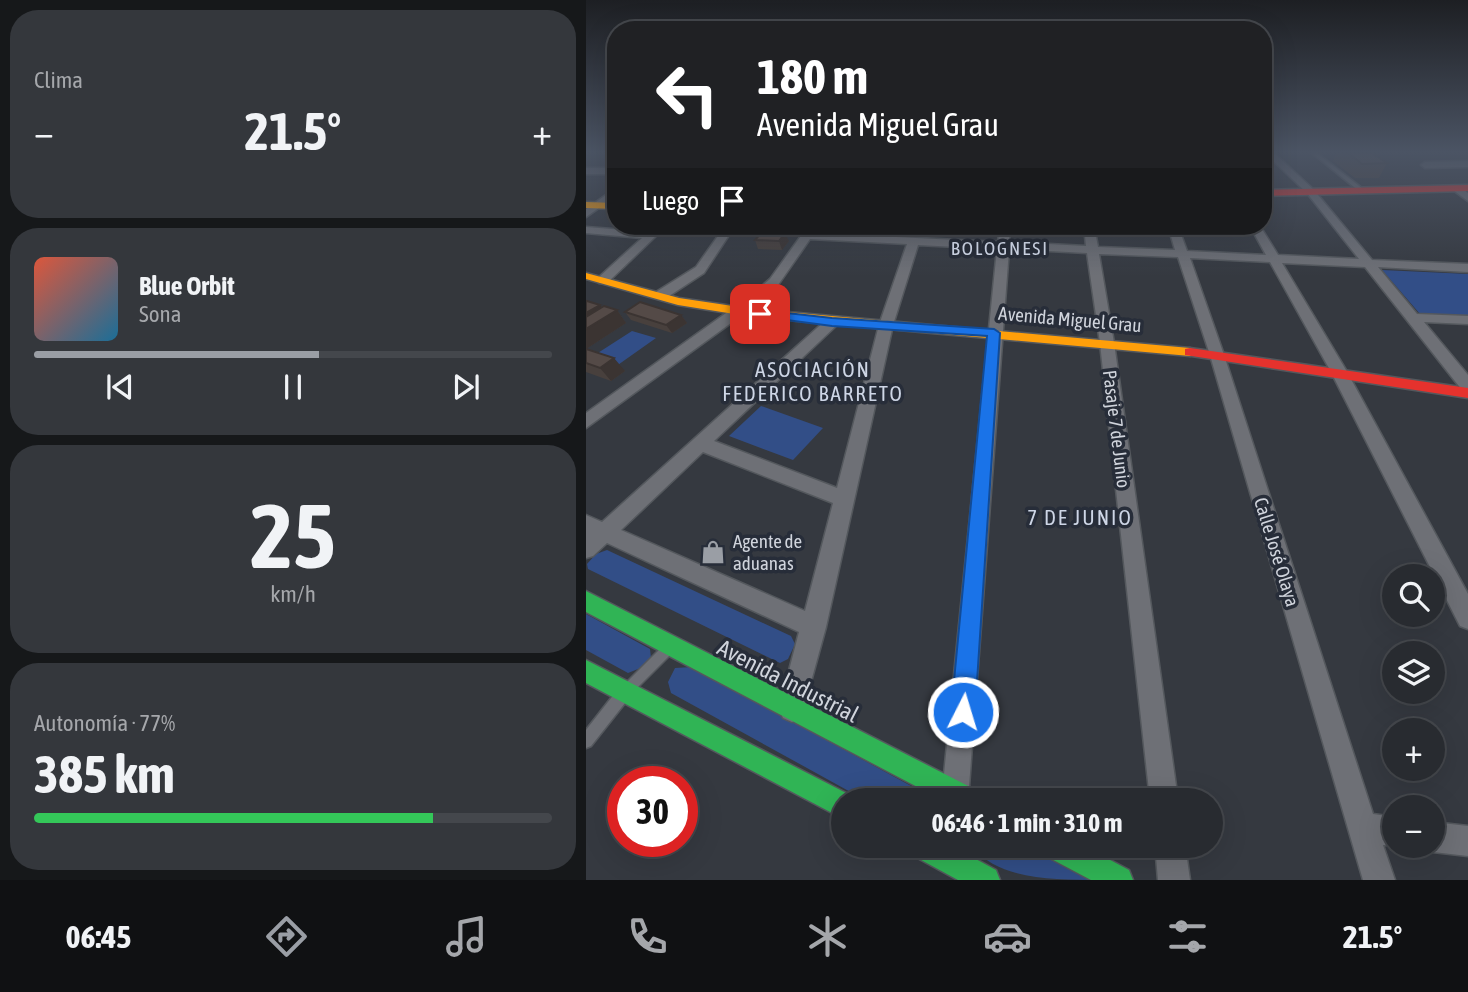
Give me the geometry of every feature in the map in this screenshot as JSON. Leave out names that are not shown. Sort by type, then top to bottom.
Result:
[{"type":"street","points":[[1312,194],[1468,386]]},
{"type":"street","points":[[586,230],[607,232]]},
{"type":"street","points":[[603,280],[651,235]]},
{"type":"street","points":[[661,295],[700,270],[724,235]]},
{"type":"street","points":[[586,422],[774,282],[808,235]]},
{"type":"street","points":[[857,235],[1094,251],[1468,268]]},
{"type":"street","points":[[961,788],[994,333],[1005,235]]},
{"type":"street","name":"Pasaje 7 de Junio","points":[[1091,235],[1107,343],[1163,788]]},
{"type":"street","name":"Calle José Olaya","points":[[1176,235],[1217,355],[1379,880]]},
{"type":"street","points":[[1261,235],[1338,370],[1468,618]]},
{"type":"street","points":[[792,709],[886,325],[914,240]]},
{"type":"street","name":"Avenida Miguel Grau","points":[[586,276],[706,307],[736,311],[832,322],[994,333],[1217,355],[1338,370],[1468,393]]},
{"type":"street","points":[[1415,318],[1468,320]]},
{"type":"street","points":[[586,549],[595,528],[702,444],[832,322]]},
{"type":"street","points":[[702,444],[845,499]]},
{"type":"street","points":[[595,528],[814,627]]},
{"type":"street","name":"Avenida Industrial","points":[[586,601],[943,788]]},
{"type":"street","points":[[586,671],[831,799]]},
{"type":"street","points":[[1365,828],[1382,830]]},
{"type":"street","points":[[1445,838],[1468,841]]},
{"type":"street","points":[[943,858],[986,880]]},
{"type":"street","points":[[1078,858],[1119,880]]},
{"type":"street","points":[[1171,858],[1174,880]]},
{"type":"lane","points":[[586,741],[624,692],[671,646]]},
{"type":"shaded area","points":[[1382,270],[1468,274],[1468,316],[1420,314]]},
{"type":"shaded area","points":[[632,331],[656,338],[615,367],[590,358]]},
{"type":"shaded area","points":[[761,406],[823,428],[793,460],[729,436]]},
{"type":"shaded area","points":[[607,550],[791,636],[795,644],[788,659],[780,663],[588,569],[587,564],[596,554]]},
{"type":"shaded area","points":[[586,614],[650,649],[651,658],[643,667],[628,673],[586,650]]},
{"type":"shaded area","points":[[692,667],[915,788],[843,788],[671,693],[668,682],[675,668]]},
{"type":"shaded area","points":[[984,858],[1058,858],[1099,880],[1028,876],[996,866]]},
{"type":"building","points":[[759,235],[784,235],[779,241],[755,240]]},
{"type":"building","points":[[587,301],[600,305],[586,313]]},
{"type":"building","points":[[640,302],[681,315],[666,325],[625,312]]},
{"type":"building","points":[[604,306],[617,310],[586,329],[586,317]]},
{"type":"building","points":[[586,349],[614,358],[600,368],[586,363]]},
{"type":"traffic: fast","points":[[586,601],[946,788]]},
{"type":"traffic: fast","points":[[586,671],[831,799]]},
{"type":"traffic: fast","points":[[946,858],[986,880]]},
{"type":"traffic: fast","points":[[1078,858],[1119,880]]},
{"type":"traffic: slow","points":[[586,205],[607,206]]},
{"type":"traffic: slow","points":[[586,276],[678,301],[753,313],[1190,352]]},
{"type":"traffic: jam","points":[[1190,352],[1468,393]]},
{"type":"place","name":"Agente de aduanas","points":[[713,552]]},
{"type":"district","name":"BOLOGNESI","points":[[1000,248]]},
{"type":"district","name":"ASOCIACIÓN FEDERICO BARRETO","points":[[813,381]]},
{"type":"district","name":"7 DE JUNIO","points":[[1080,517]]},
{"type":"route","points":[[760,314],[832,322],[994,333],[963,712]]}]
